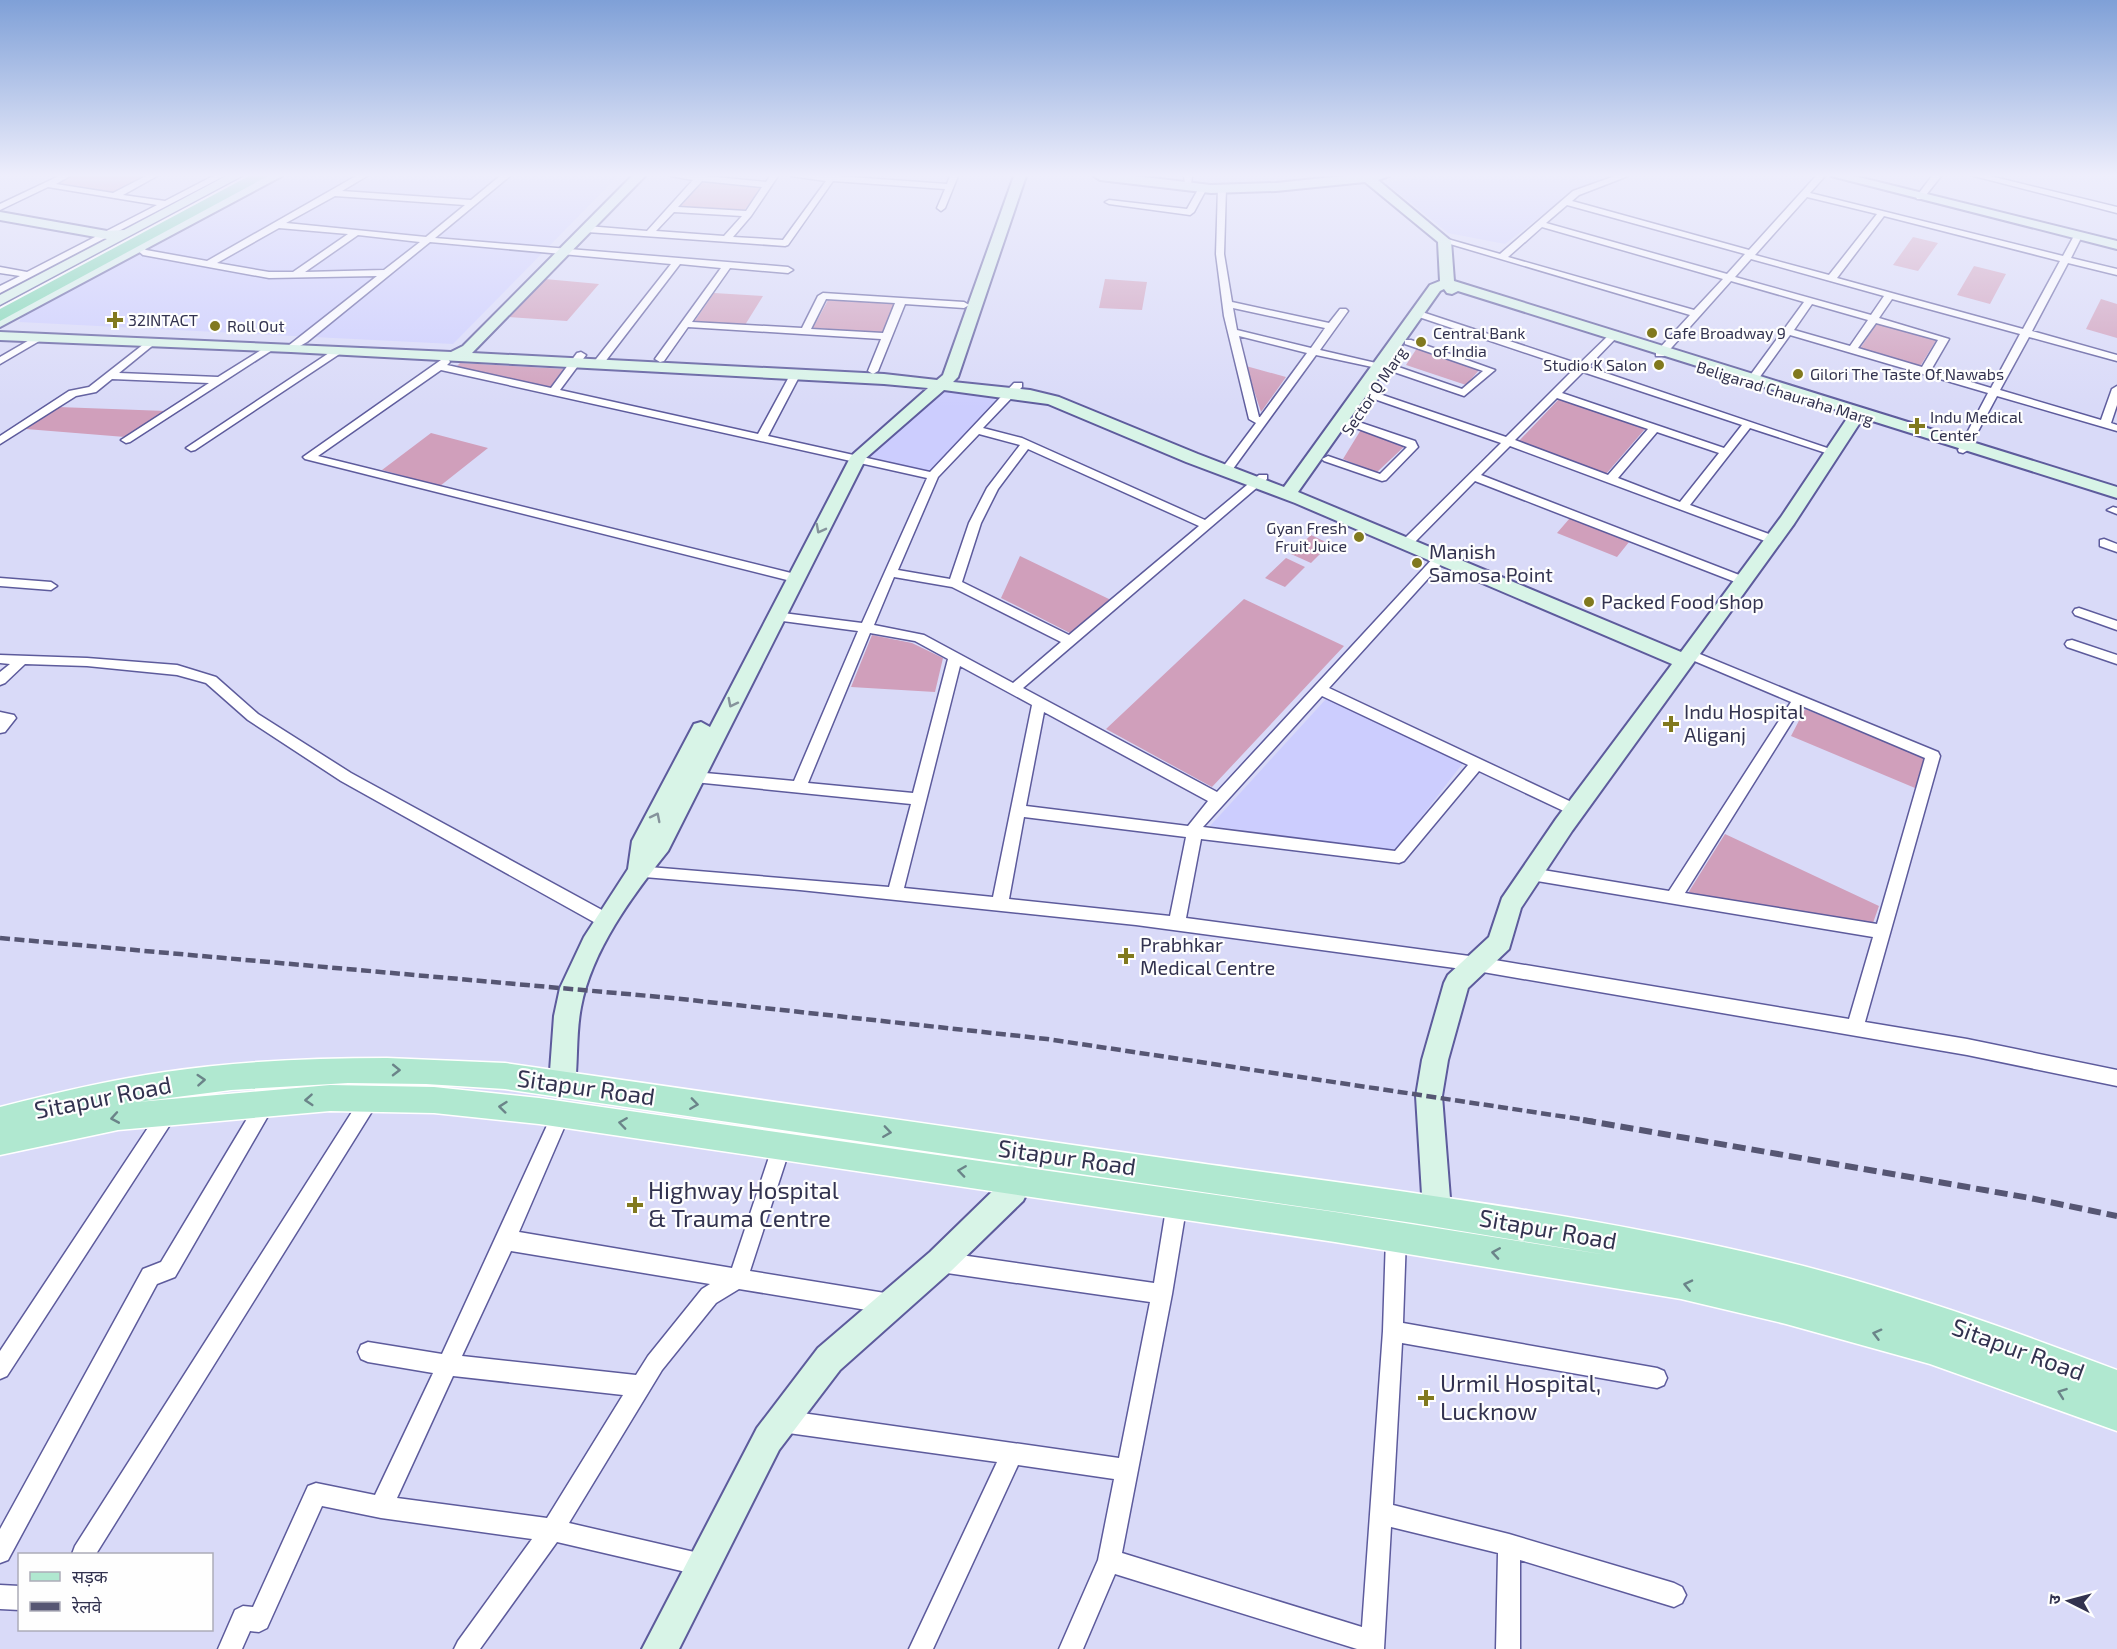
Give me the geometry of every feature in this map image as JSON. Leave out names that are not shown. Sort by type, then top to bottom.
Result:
[{"type":"highway","points":[[0,316],[98,253]]},
{"type":"highway","points":[[0,308],[103,253]]},
{"type":"main road","name":"Sitapur Road","points":[[0,1120],[83,1100],[190,1081],[317,1071],[448,1071],[562,1099],[782,1145],[1177,1203],[1681,1283],[1786,1308],[1930,1348],[2117,1414]]},
{"type":"main road","name":"Sitapur Road","points":[[0,1142],[118,1117],[330,1098],[562,1099],[1437,1212],[1622,1243],[1780,1276],[1918,1315],[2117,1387]]},
{"type":"street","points":[[0,290],[28,275],[90,253]]},
{"type":"street","points":[[0,301],[95,253]]},
{"type":"street","points":[[0,323],[99,253]]},
{"type":"street","points":[[149,253],[210,263],[254,274],[379,273]]},
{"type":"street","points":[[210,263],[228,253]]},
{"type":"street","points":[[297,273],[327,253]]},
{"type":"street","points":[[297,342],[405,253]]},
{"type":"street","points":[[558,253],[459,351],[309,456],[788,575]]},
{"type":"street","points":[[572,253],[788,270]]},
{"type":"street","points":[[938,380],[964,305],[986,253]]},
{"type":"street","points":[[637,872],[643,841],[850,459],[888,429],[938,380],[987,253]]},
{"type":"street","points":[[1221,253],[1227,304],[1254,418],[1263,422]]},
{"type":"street","points":[[1446,253],[1450,286]]},
{"type":"street","points":[[1491,253],[1696,314]]},
{"type":"street","points":[[1503,256],[1507,253]]},
{"type":"street","points":[[1641,253],[1944,339],[1925,371]]},
{"type":"street","points":[[1743,253],[2117,358]]},
{"type":"street","points":[[1831,279],[1851,253]]},
{"type":"street","points":[[2042,253],[2117,273]]},
{"type":"street","points":[[2069,253],[1965,448],[2117,493]]},
{"type":"street","points":[[1661,352],[1750,255]]},
{"type":"street","points":[[601,360],[678,261]]},
{"type":"street","points":[[660,359],[728,265]]},
{"type":"street","points":[[0,270],[28,275]]},
{"type":"street","name":"Sector Q Marg","points":[[1296,494],[1328,459],[1347,421],[1385,367],[1408,342],[1421,315],[1450,286]]},
{"type":"street","name":"Beligarad Chauraha Marg","points":[[1450,286],[1965,448],[2116,507]]},
{"type":"street","points":[[1852,350],[1890,295]]},
{"type":"street","points":[[805,331],[823,296],[964,305]]},
{"type":"street","points":[[873,371],[901,301]]},
{"type":"street","points":[[1751,381],[1810,301]]},
{"type":"street","points":[[1227,304],[1332,327]]},
{"type":"street","points":[[1229,468],[1343,312]]},
{"type":"street","points":[[1385,367],[1421,315],[1833,452]]},
{"type":"street","points":[[0,323],[36,328],[459,351],[795,375],[938,380]]},
{"type":"street","points":[[685,324],[887,336]]},
{"type":"street","points":[[1788,331],[2117,428]]},
{"type":"street","points":[[1233,332],[1385,367],[1464,393],[1490,370],[1408,342]]},
{"type":"street","points":[[0,336],[272,347],[297,342],[339,351],[459,351]]},
{"type":"street","points":[[1406,544],[1612,336]]},
{"type":"street","points":[[0,361],[38,338]]},
{"type":"street","points":[[0,441],[73,393],[92,390],[152,342]]},
{"type":"street","points":[[126,440],[272,347]]},
{"type":"street","points":[[191,448],[339,351]]},
{"type":"street","points":[[553,392],[578,359]]},
{"type":"street","points":[[601,360],[660,359],[873,371],[1015,389],[1053,400],[1296,494],[1440,558],[1799,700],[1933,756],[1855,1029]]},
{"type":"street","points":[[438,366],[933,476]]},
{"type":"street","points":[[761,439],[795,375]]},
{"type":"street","points":[[109,376],[219,380]]},
{"type":"street","points":[[799,787],[933,476],[1015,389]]},
{"type":"street","points":[[1367,392],[1508,441],[1773,540]]},
{"type":"street","points":[[1554,394],[1726,452]]},
{"type":"street","points":[[2105,425],[2116,395]]},
{"type":"street","points":[[1437,1212],[1429,1096],[1435,1060],[1457,983],[1500,942],[1510,905],[1575,810],[1773,540],[1857,414]]},
{"type":"street","points":[[1296,494],[1347,421],[1411,443],[1413,447],[1382,478],[1328,459]]},
{"type":"street","points":[[1682,507],[1748,424]]},
{"type":"street","points":[[1610,480],[1655,428]]},
{"type":"street","points":[[977,429],[1026,444],[1207,525]]},
{"type":"street","points":[[955,584],[975,523],[993,488],[1026,444]]},
{"type":"street","points":[[1473,476],[1743,581]]},
{"type":"street","points":[[1014,689],[1260,480]]},
{"type":"street","points":[[2104,543],[2117,548]]},
{"type":"street","points":[[1177,923],[1196,824],[1440,558]]},
{"type":"street","points":[[891,573],[955,584],[1071,641]]},
{"type":"street","points":[[381,1507],[506,1240],[562,1099],[568,1006],[587,956],[637,872],[660,845],[775,616],[788,575]]},
{"type":"street","points":[[0,582],[51,586]]},
{"type":"street","points":[[2079,612],[2117,626]]},
{"type":"street","points":[[775,616],[866,628],[919,638],[1217,799]]},
{"type":"street","points":[[2072,644],[2117,660]]},
{"type":"street","points":[[895,894],[955,658]]},
{"type":"street","points":[[0,659],[87,662],[177,670],[211,680],[253,717],[346,777],[607,921]]},
{"type":"street","points":[[0,680],[21,661]]},
{"type":"street","points":[[1319,689],[1575,810]]},
{"type":"street","points":[[1673,898],[1799,700]]},
{"type":"street","points":[[1000,904],[1039,703]]},
{"type":"street","points":[[0,717],[9,718],[0,728]]},
{"type":"street","points":[[1019,811],[1399,857],[1477,764]]},
{"type":"street","points":[[694,777],[919,799]]},
{"type":"street","points":[[637,872],[895,894],[1177,923],[1476,964],[1967,1047],[2117,1078]]},
{"type":"street","points":[[1531,874],[1882,932]]},
{"type":"street","points":[[83,1553],[370,1099]]},
{"type":"street","points":[[0,1552],[150,1276],[168,1270],[266,1103]]},
{"type":"street","points":[[0,1369],[169,1111]]},
{"type":"street","points":[[466,1649],[552,1530],[655,1363],[709,1296],[738,1278],[782,1145]]},
{"type":"street","points":[[660,1649],[768,1438],[829,1359],[940,1262],[1013,1191],[1020,1179]]},
{"type":"street","points":[[1071,1649],[1109,1561],[1162,1294],[1177,1203]]},
{"type":"street","points":[[1109,1561],[1372,1646],[1393,1331],[1396,1237]]},
{"type":"street","points":[[506,1240],[891,1304]]},
{"type":"street","points":[[940,1262],[1162,1294]]},
{"type":"street","points":[[1393,1331],[1658,1378]]},
{"type":"street","points":[[368,1352],[447,1365],[641,1386]]},
{"type":"street","points":[[782,1421],[1127,1470]]},
{"type":"street","points":[[921,1649],[1012,1454]]},
{"type":"street","points":[[230,1649],[243,1618],[259,1620],[316,1494],[381,1507],[552,1530],[703,1564]]},
{"type":"street","points":[[1381,1513],[1509,1545],[1674,1595]]},
{"type":"street","points":[[1508,1649],[1509,1545]]},
{"type":"street","points":[[0,1597],[18,1598]]},
{"type":"shaded area","points":[[140,253],[542,253],[453,344],[19,322],[23,315]]},
{"type":"shaded area","points":[[1902,253],[1931,253],[1918,271],[1893,265]]},
{"type":"shaded area","points":[[1974,266],[2006,274],[1990,304],[1957,295]]},
{"type":"shaded area","points":[[545,279],[599,284],[567,321],[508,317]]},
{"type":"shaded area","points":[[1105,279],[1147,282],[1142,310],[1099,308]]},
{"type":"shaded area","points":[[714,293],[763,296],[745,325],[694,322]]},
{"type":"shaded area","points":[[2101,299],[2117,304],[2117,338],[2086,329]]},
{"type":"shaded area","points":[[828,300],[894,304],[882,333],[813,328]]},
{"type":"shaded area","points":[[1878,322],[1937,339],[1919,368],[1859,350]]},
{"type":"shaded area","points":[[1417,348],[1481,368],[1466,385],[1406,365]]},
{"type":"shaded area","points":[[460,363],[565,369],[552,388],[456,367]]},
{"type":"shaded area","points":[[1246,366],[1286,377],[1261,412]]},
{"type":"shaded area","points":[[940,390],[998,398],[929,472],[867,456]]},
{"type":"shaded area","points":[[1559,399],[1645,429],[1606,474],[1518,442]]},
{"type":"shaded area","points":[[58,407],[166,411],[125,437],[26,429]]},
{"type":"shaded area","points":[[1362,428],[1407,444],[1376,473],[1343,459]]},
{"type":"shaded area","points":[[431,433],[488,448],[440,486],[382,470]]},
{"type":"shaded area","points":[[1570,518],[1629,542],[1617,557],[1557,533]]},
{"type":"shaded area","points":[[1311,535],[1330,544],[1311,563],[1291,554]]},
{"type":"shaded area","points":[[1020,556],[1111,600],[1072,634],[1001,598]]},
{"type":"shaded area","points":[[1286,558],[1305,567],[1285,587],[1265,578]]},
{"type":"shaded area","points":[[1244,599],[1344,646],[1212,787],[1106,729]]},
{"type":"shaded area","points":[[872,635],[912,643],[943,658],[935,692],[851,687]]},
{"type":"shaded area","points":[[1326,699],[1463,763],[1395,851],[1210,826]]},
{"type":"shaded area","points":[[1805,709],[1926,759],[1915,788],[1791,736]]},
{"type":"shaded area","points":[[1725,834],[1879,906],[1873,923],[1688,893]]},
{"type":"waterway","points":[[0,294],[79,253]]},
{"type":"railway","points":[[0,938],[672,998],[1047,1039],[1593,1121]]},
{"type":"railway","points":[[1583,1120],[2030,1198],[2117,1216]]},
{"type":"place","name":"32INTACT","points":[[115,320]]},
{"type":"place","name":"Roll Out","points":[[215,326]]},
{"type":"place","name":"Cafe Broadway 9","points":[[1652,333]]},
{"type":"place","name":"Central Bank of India","points":[[1421,342]]},
{"type":"place","name":"Studio K Salon","points":[[1659,365]]},
{"type":"place","name":"Gilori The Taste Of Nawabs","points":[[1798,374]]},
{"type":"place","name":"Indu Medical Center","points":[[1917,426]]},
{"type":"place","name":"Gyan Fresh Fruit Juice","points":[[1359,537]]},
{"type":"place","name":"Manish Samosa Point","points":[[1417,563]]},
{"type":"place","name":"Packed Food shop","points":[[1589,602]]},
{"type":"place","name":"Indu Hospital Aliganj","points":[[1671,724]]},
{"type":"place","name":"Prabhkar Medical Centre","points":[[1126,956]]},
{"type":"place","name":"Highway Hospital & Trauma Centre","points":[[635,1205]]},
{"type":"place","name":"Urmil Hospital, Lucknow","points":[[1426,1398]]}]
